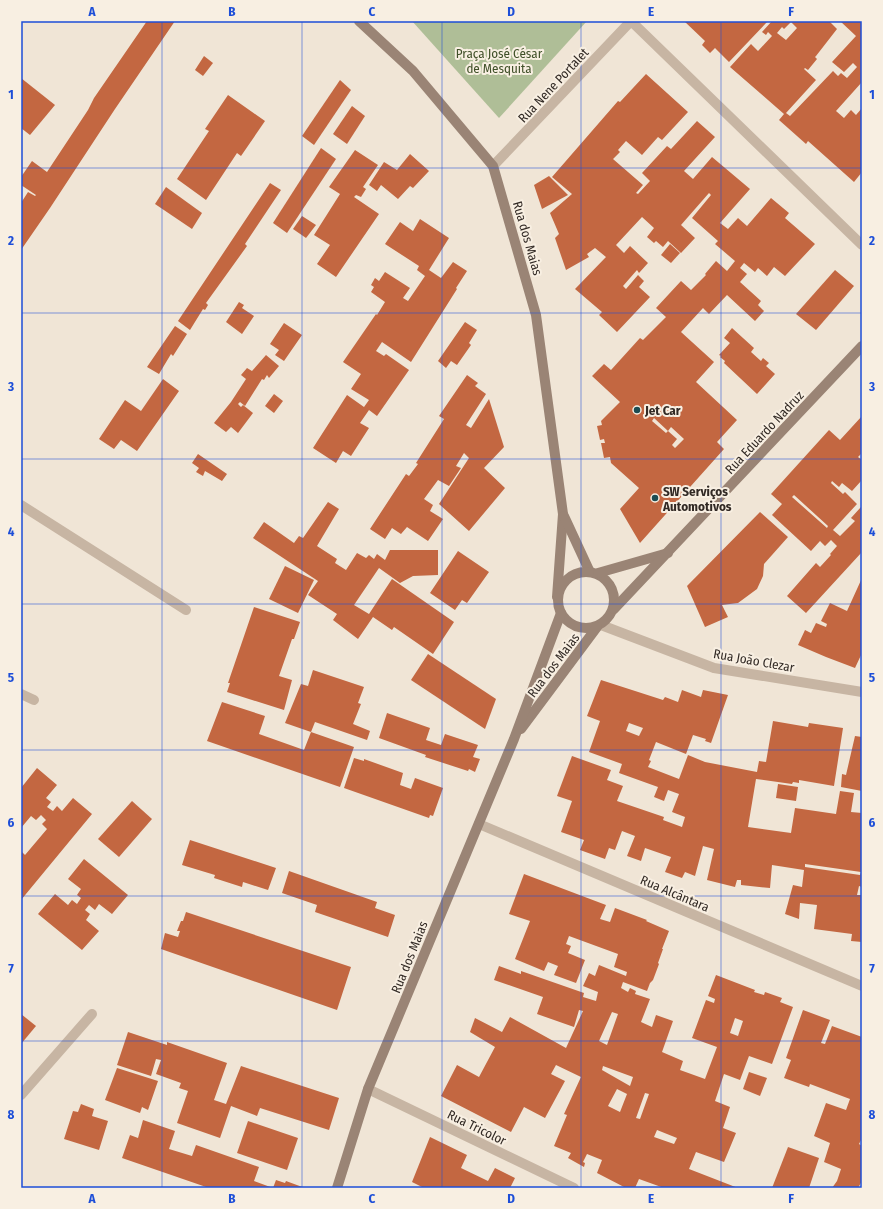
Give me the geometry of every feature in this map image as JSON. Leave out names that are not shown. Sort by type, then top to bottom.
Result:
[{"type":"main road","name":"Rua dos Maias","points":[[359,21],[413,71],[493,166],[536,315],[563,514],[557,597]]},
{"type":"main road","name":"Rua Eduardo Nadruz","points":[[614,609],[862,346]]},
{"type":"main road","name":"Rua dos Maias","points":[[563,514],[594,572]]},
{"type":"main road","points":[[594,572],[610,582],[615,595],[614,609],[599,626],[583,629],[570,624],[561,612],[557,597],[563,583],[568,578],[574,573],[594,572],[668,552]]},
{"type":"main road","name":"Rua dos Maias","points":[[337,1188],[368,1089],[514,739],[561,612]]},
{"type":"main road","name":"Rua dos Maias","points":[[514,739],[599,626]]},
{"type":"street","name":"Rua Nene Portalet","points":[[493,166],[631,21]]},
{"type":"street","points":[[631,21],[862,244]]},
{"type":"street","points":[[21,505],[186,610]]},
{"type":"street","name":"Rua João Clezar","points":[[599,626],[714,668],[862,692]]},
{"type":"street","points":[[21,694],[34,700]]},
{"type":"street","name":"Rua Alcântara","points":[[479,824],[862,986]]},
{"type":"street","points":[[21,1095],[92,1014]]},
{"type":"street","name":"Rua Tricolor","points":[[368,1089],[574,1188]]},
{"type":"green space","name":"Praça José César de Mesquita","points":[[412,21],[587,21],[499,118]]},
{"type":"building","points":[[147,21],[175,21],[21,250],[21,203],[28,192],[35,196],[36,195],[21,185],[21,177],[32,161],[47,172],[88,110],[94,98]]},
{"type":"building","points":[[684,21],[768,21],[729,62],[715,48],[710,53],[702,45],[705,41]]},
{"type":"building","points":[[772,21],[829,21],[837,29],[815,57],[817,59],[808,70],[805,68],[804,69],[816,80],[786,113],[790,116],[833,71],[838,76],[841,73],[847,78],[857,67],[853,63],[844,72],[832,62],[856,36],[840,21],[862,21],[862,82],[836,111],[844,118],[851,110],[856,115],[862,108],[862,172],[854,182],[808,141],[806,144],[779,120],[784,114],[730,67],[751,44],[758,51],[772,36],[768,32],[766,35],[762,32]],"holes":[[[791,22],[797,28],[786,40],[777,33],[782,27],[784,29]]]},
{"type":"building","points":[[204,56],[213,63],[203,76],[195,70]]},
{"type":"building","points":[[646,74],[688,112],[662,140],[658,137],[642,155],[626,141],[618,150],[620,152],[613,159],[643,185],[636,193],[638,194],[650,181],[642,173],[667,146],[671,149],[697,121],[715,137],[684,171],[693,179],[712,157],[750,189],[720,223],[728,229],[738,218],[747,226],[771,198],[789,213],[785,218],[815,244],[785,276],[774,267],[767,276],[758,268],[755,272],[744,263],[740,268],[747,274],[740,282],[761,301],[758,305],[764,311],[755,321],[727,295],[709,314],[703,308],[681,332],[714,362],[696,382],[737,420],[717,442],[724,449],[640,543],[620,509],[639,488],[611,463],[610,457],[604,458],[601,443],[605,443],[604,439],[600,440],[597,426],[602,425],[601,421],[620,402],[592,376],[604,364],[611,370],[640,338],[643,340],[666,317],[656,308],[681,281],[691,290],[706,275],[705,274],[716,261],[727,271],[735,261],[715,244],[718,241],[692,218],[711,195],[709,193],[681,225],[695,238],[681,253],[668,241],[663,247],[656,241],[654,243],[647,237],[654,228],[642,217],[616,245],[624,253],[630,246],[648,263],[639,273],[637,270],[623,286],[626,289],[638,275],[644,281],[639,287],[650,297],[617,332],[599,315],[602,312],[575,289],[606,257],[595,248],[587,254],[589,257],[566,270],[555,238],[559,234],[550,213],[572,194],[552,177],[618,101],[620,102]],"holes":[[[654,418],[668,431],[666,433],[652,421]],[[671,427],[684,439],[675,448],[672,445],[677,439],[668,431]]]},
{"type":"building","points":[[21,78],[55,105],[30,135],[21,128]]},
{"type":"building","points":[[340,80],[351,90],[314,145],[302,136]]},
{"type":"building","points":[[228,95],[265,121],[241,156],[237,153],[206,200],[177,179],[209,131],[205,129]]},
{"type":"building","points":[[352,106],[365,116],[347,144],[333,134]]},
{"type":"building","points":[[321,148],[336,159],[287,233],[273,223]]},
{"type":"building","points":[[355,150],[378,165],[363,187],[366,189],[361,197],[356,195],[354,197],[379,214],[336,277],[317,264],[330,245],[314,235],[340,194],[329,187]]},
{"type":"building","points":[[410,154],[429,171],[413,188],[410,186],[398,199],[381,185],[377,191],[369,185],[384,162],[397,170]]},
{"type":"building","points":[[549,176],[568,195],[542,209],[534,185]]},
{"type":"building","points":[[270,183],[281,190],[245,244],[247,246],[206,303],[208,305],[205,310],[203,309],[190,330],[178,321]]},
{"type":"building","points":[[166,187],[202,213],[192,229],[155,204]]},
{"type":"building","points":[[302,216],[316,225],[306,238],[293,229]]},
{"type":"building","points":[[420,219],[449,238],[429,270],[441,278],[453,262],[467,271],[411,362],[382,342],[376,351],[384,356],[386,354],[409,370],[377,416],[369,410],[360,423],[369,428],[351,456],[343,451],[336,463],[313,448],[347,395],[364,407],[369,400],[351,389],[361,374],[343,362],[385,302],[371,292],[374,287],[371,285],[375,278],[379,281],[385,272],[410,288],[403,298],[408,301],[425,276],[417,270],[419,266],[385,244],[400,222],[413,231]]},
{"type":"building","points":[[670,244],[680,253],[671,263],[661,255]]},
{"type":"building","points":[[835,270],[854,286],[816,330],[796,314]]},
{"type":"building","points":[[239,302],[244,305],[242,308],[254,316],[242,334],[226,322]]},
{"type":"building","points":[[465,322],[477,330],[469,343],[471,345],[457,365],[451,361],[446,368],[438,361]]},
{"type":"building","points":[[284,323],[302,335],[284,361],[275,355],[279,350],[270,344]]},
{"type":"building","points":[[175,326],[187,334],[173,356],[171,354],[159,374],[147,367]]},
{"type":"building","points":[[732,328],[754,348],[751,352],[761,361],[763,358],[769,363],[766,366],[775,374],[757,394],[724,363],[725,361],[719,355],[730,343],[724,338]]},
{"type":"building","points":[[266,355],[279,366],[269,378],[267,375],[264,380],[262,379],[245,406],[240,402],[238,404],[241,407],[243,405],[253,413],[238,433],[231,427],[226,432],[214,423],[231,402],[246,379],[241,375],[247,368],[252,371]]},
{"type":"building","points":[[467,375],[478,383],[475,386],[486,394],[466,425],[471,428],[489,399],[504,447],[484,468],[505,488],[469,531],[439,504],[469,458],[464,453],[456,466],[461,468],[449,486],[438,480],[424,499],[433,505],[430,511],[443,519],[428,541],[407,527],[401,534],[392,528],[385,539],[370,529],[406,474],[409,476],[418,464],[416,463],[444,419],[439,416]]},
{"type":"building","points":[[163,379],[179,391],[137,451],[121,440],[114,449],[99,439],[125,400],[141,411]]},
{"type":"building","points":[[274,394],[283,401],[274,413],[265,406]]},
{"type":"building","points":[[862,416],[862,453],[858,457],[862,460],[862,480],[852,491],[842,483],[839,487],[832,481],[831,483],[843,494],[845,492],[857,504],[833,530],[840,536],[855,521],[851,518],[861,507],[862,508],[862,552],[806,613],[787,596],[816,563],[820,567],[837,546],[831,540],[825,546],[820,541],[811,551],[772,515],[782,504],[771,494],[829,430],[840,440]],"holes":[[[794,495],[828,526],[827,528],[792,497]]]},
{"type":"building","points":[[198,454],[227,474],[222,481],[205,471],[203,476],[196,472],[199,468],[192,463]]},
{"type":"building","points":[[328,502],[339,509],[317,546],[337,559],[335,563],[346,570],[357,553],[366,558],[369,555],[374,559],[377,554],[385,560],[390,550],[438,550],[438,575],[413,576],[400,583],[379,568],[354,605],[369,614],[392,579],[454,622],[433,654],[394,627],[392,630],[373,617],[358,639],[333,620],[337,614],[308,595],[318,581],[253,538],[264,522],[294,543],[299,536],[303,538]]},
{"type":"building","points":[[760,512],[788,537],[764,564],[763,576],[757,589],[738,603],[722,605],[728,617],[705,627],[687,586]]},
{"type":"building","points":[[458,551],[489,572],[467,603],[462,600],[455,610],[430,593]]},
{"type":"building","points":[[285,566],[314,580],[298,613],[269,599]]},
{"type":"building","points":[[862,578],[862,653],[855,668],[798,645],[805,630],[811,633],[816,623],[826,627],[827,624],[821,621],[830,603],[847,611]]},
{"type":"building","points":[[254,607],[300,622],[294,639],[292,639],[279,676],[292,680],[284,710],[227,692],[230,683],[228,683]]},
{"type":"building","points":[[428,654],[496,699],[485,729],[411,680]]},
{"type":"building","points":[[313,670],[364,687],[358,703],[361,704],[353,724],[370,731],[367,740],[315,722],[311,732],[285,723],[301,684],[308,686]]},
{"type":"building","points":[[601,680],[663,700],[665,697],[678,702],[682,690],[701,697],[703,690],[728,695],[711,743],[705,741],[706,739],[693,735],[686,754],[656,742],[648,767],[679,779],[688,755],[705,762],[757,772],[759,761],[766,762],[773,721],[808,727],[809,723],[843,728],[834,786],[799,780],[799,783],[793,782],[792,784],[756,779],[748,827],[791,833],[795,808],[836,814],[840,791],[854,793],[851,812],[862,813],[862,887],[859,886],[857,895],[862,895],[862,942],[851,941],[852,934],[814,929],[817,905],[800,903],[799,919],[785,914],[793,885],[802,887],[804,870],[772,865],[770,888],[741,885],[741,880],[737,880],[735,887],[707,880],[714,849],[703,846],[695,876],[685,872],[682,878],[665,872],[671,857],[645,848],[641,861],[627,856],[635,836],[622,831],[615,850],[609,848],[605,859],[580,850],[584,840],[561,832],[572,801],[557,796],[572,756],[611,770],[607,780],[623,786],[617,801],[664,817],[663,820],[682,827],[685,817],[672,812],[679,794],[668,790],[664,801],[654,797],[658,787],[619,773],[622,764],[589,752],[600,721],[587,716]],"holes":[[[629,723],[643,728],[639,736],[626,731]],[[805,864],[861,872],[860,875],[805,867]]]},
{"type":"building","points":[[222,702],[265,716],[259,734],[304,750],[311,732],[354,747],[340,787],[207,741]]},
{"type":"building","points":[[387,713],[430,728],[426,740],[441,745],[445,734],[478,745],[473,757],[480,759],[475,772],[425,757],[426,755],[379,738]]},
{"type":"building","points":[[855,736],[862,737],[862,791],[841,787],[842,774],[846,775]]},
{"type":"building","points":[[354,758],[364,761],[364,759],[403,773],[400,785],[411,789],[415,778],[443,788],[433,816],[430,815],[429,818],[344,788]]},
{"type":"building","points":[[37,768],[57,785],[46,798],[51,802],[47,807],[53,811],[57,806],[62,811],[73,798],[92,814],[21,900],[21,851],[25,855],[47,829],[42,824],[46,820],[41,815],[36,820],[31,816],[21,828],[21,788]]},
{"type":"building","points":[[778,784],[798,787],[796,801],[776,798]]},
{"type":"building","points":[[132,801],[152,819],[119,857],[98,839]]},
{"type":"building","points":[[190,840],[276,868],[268,890],[243,882],[242,887],[214,878],[215,875],[182,865]]},
{"type":"building","points":[[84,859],[128,895],[112,914],[99,904],[95,910],[89,905],[85,910],[90,914],[86,920],[99,931],[82,950],[38,914],[55,894],[68,905],[72,900],[77,904],[81,898],[77,895],[81,889],[68,879]]},
{"type":"building","points":[[289,871],[377,902],[375,908],[395,915],[388,937],[315,912],[317,905],[282,893]]},
{"type":"building","points":[[524,874],[606,905],[600,919],[610,922],[615,908],[647,920],[646,921],[669,931],[662,949],[659,964],[647,991],[623,982],[621,988],[628,992],[630,988],[636,991],[635,994],[650,999],[641,1022],[652,1027],[656,1015],[673,1021],[662,1052],[683,1061],[680,1070],[705,1079],[717,1047],[692,1038],[706,1000],[714,1003],[715,999],[708,996],[716,975],[755,990],[754,992],[764,995],[765,992],[782,998],[780,1002],[793,1007],[772,1064],[749,1056],[740,1080],[724,1074],[715,1101],[730,1107],[723,1128],[736,1133],[724,1162],[696,1152],[689,1169],[738,1188],[664,1188],[639,1179],[635,1188],[626,1188],[597,1173],[602,1160],[587,1154],[583,1162],[585,1163],[584,1167],[568,1158],[571,1153],[554,1146],[567,1115],[564,1114],[581,1077],[556,1065],[551,1074],[565,1081],[545,1118],[524,1107],[511,1132],[441,1096],[457,1065],[479,1077],[495,1047],[470,1032],[475,1018],[502,1032],[510,1017],[566,1048],[583,1011],[579,1010],[574,1027],[537,1014],[543,997],[494,980],[499,966],[521,974],[521,971],[584,993],[583,997],[596,1001],[598,992],[583,986],[589,973],[595,976],[599,965],[626,976],[627,972],[614,967],[618,954],[569,936],[566,944],[571,946],[568,953],[585,960],[576,983],[554,975],[558,966],[548,962],[544,971],[515,959],[530,921],[509,914]],"holes":[[[612,1012],[618,1014],[607,1045],[599,1041]],[[735,1018],[743,1021],[738,1036],[730,1033]],[[603,1066],[633,1077],[630,1086],[602,1070]],[[617,1089],[627,1094],[620,1112],[608,1106]],[[645,1093],[649,1094],[640,1119],[636,1118]],[[657,1130],[677,1138],[674,1144],[654,1137]]]},
{"type":"building","points":[[186,912],[351,967],[337,1010],[161,949],[165,933],[178,937],[180,931],[177,931]]},
{"type":"building","points":[[803,1010],[830,1020],[821,1043],[825,1044],[832,1026],[862,1037],[862,1138],[859,1144],[862,1146],[862,1181],[858,1188],[832,1188],[837,1181],[841,1169],[824,1162],[830,1143],[814,1136],[826,1103],[846,1110],[850,1099],[810,1084],[809,1087],[784,1078],[791,1060],[786,1058]]},
{"type":"building","points":[[21,1014],[36,1026],[21,1044]]},
{"type":"building","points":[[128,1032],[167,1045],[167,1042],[227,1063],[214,1100],[226,1104],[241,1066],[339,1098],[329,1130],[260,1108],[257,1116],[231,1106],[220,1138],[177,1123],[188,1091],[179,1088],[181,1083],[156,1074],[161,1060],[156,1059],[151,1076],[117,1065]]},
{"type":"building","points":[[117,1068],[158,1081],[148,1110],[142,1107],[140,1113],[105,1100]]},
{"type":"building","points":[[749,1072],[767,1078],[760,1096],[743,1089]]},
{"type":"building","points":[[81,1104],[94,1109],[92,1116],[108,1121],[99,1150],[64,1139],[73,1111],[78,1112]]},
{"type":"building","points":[[143,1120],[175,1131],[169,1149],[192,1156],[196,1145],[259,1167],[254,1181],[273,1188],[209,1188],[122,1158],[130,1135],[138,1138]]},
{"type":"building","points":[[248,1121],[298,1138],[287,1170],[237,1153]]},
{"type":"building","points":[[430,1137],[467,1155],[461,1168],[488,1181],[495,1168],[515,1178],[510,1188],[424,1188],[412,1182]]},
{"type":"building","points":[[788,1147],[819,1158],[809,1188],[772,1188]]},
{"type":"building","points":[[276,1180],[285,1183],[286,1181],[305,1188],[273,1188]]},
{"type":"place","name":"Jet Car","points":[[637,410]]},
{"type":"place","name":"SW Serviços Automotivos","points":[[655,498]]}]
